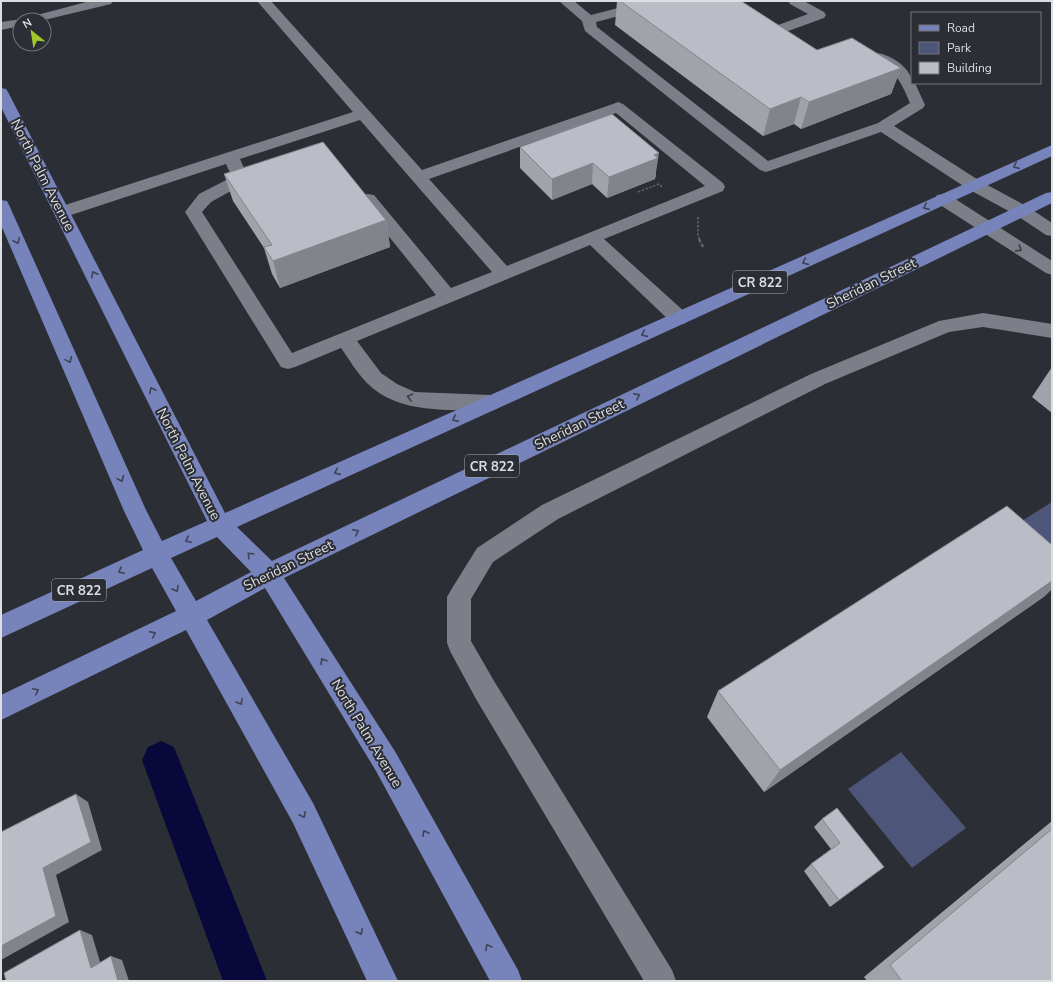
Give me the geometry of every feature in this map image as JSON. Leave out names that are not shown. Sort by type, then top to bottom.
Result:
[{"type":"main road","name":"North Palm Avenue","points":[[1,92],[220,525],[269,574],[386,762],[507,981]]},
{"type":"main road","name":"CR 822","points":[[1,627],[220,525],[1052,150]]},
{"type":"main road","name":"Sheridan Street","points":[[1,708],[191,616],[269,574],[1052,197]]},
{"type":"main road","points":[[1,205],[135,511],[156,555],[303,813],[383,981]]},
{"type":"lane","points":[[52,14],[106,1]]},
{"type":"lane","points":[[264,1],[504,274]]},
{"type":"lane","points":[[566,1],[589,20],[590,28],[766,167],[883,126],[918,106],[911,88],[900,72],[877,56],[862,56]]},
{"type":"lane","points":[[775,31],[819,15],[795,1]]},
{"type":"lane","points":[[589,20],[654,2]]},
{"type":"lane","points":[[762,22],[788,39]]},
{"type":"lane","points":[[1,26],[12,24]]},
{"type":"lane","points":[[231,157],[249,176],[205,198],[193,212],[288,362],[717,187],[618,107],[419,178]]},
{"type":"lane","points":[[62,212],[363,114]]},
{"type":"lane","points":[[883,126],[974,185],[1022,211],[1052,231]]},
{"type":"lane","points":[[358,186],[448,297]]},
{"type":"lane","points":[[943,199],[1052,269]]},
{"type":"lane","points":[[592,238],[680,318]]},
{"type":"lane","points":[[661,981],[485,690],[459,643],[459,597],[485,555],[550,512],[818,379],[946,326],[984,320],[1052,331]]},
{"type":"lane","points":[[345,339],[374,378],[390,389],[412,399],[491,403]]},
{"type":"path","points":[[695,215],[700,219],[698,235],[703,247]]},
{"type":"green space","points":[[1052,502],[1052,577],[1012,527]]},
{"type":"green space","points":[[901,752],[966,828],[912,868],[848,789]]},
{"type":"building","points":[[620,1],[741,1],[817,50],[852,38],[901,68],[809,102],[801,97],[770,109]]},
{"type":"building","points":[[612,114],[659,153],[654,155],[658,158],[609,177],[593,163],[552,179],[520,147]]},
{"type":"building","points":[[323,142],[386,220],[273,261],[264,247],[272,245],[224,174]]},
{"type":"building","points":[[1007,506],[1052,545],[1052,581],[780,770],[718,691]]},
{"type":"building","points":[[76,794],[91,842],[43,868],[56,916],[1,946],[1,832]]},
{"type":"building","points":[[837,808],[884,867],[839,900],[811,864],[840,843],[822,819]]},
{"type":"building","points":[[1052,829],[1052,981],[902,981],[890,965]]},
{"type":"building","points":[[80,930],[91,968],[111,956],[118,981],[6,981],[4,973]]},
{"type":"waterway","points":[[161,760],[245,981]]}]
